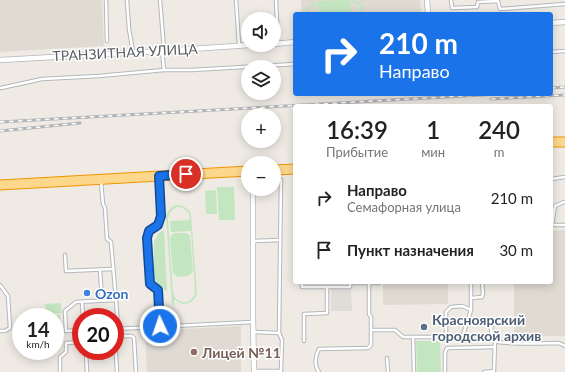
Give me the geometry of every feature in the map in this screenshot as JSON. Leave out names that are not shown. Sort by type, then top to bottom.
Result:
[{"type":"highway","points":[[553,142],[565,142]]},
{"type":"highway","points":[[281,170],[293,169]]},
{"type":"highway","points":[[0,186],[241,171]]},
{"type":"street","points":[[428,0],[428,12]]},
{"type":"street","points":[[553,23],[565,22]]},
{"type":"street","points":[[281,43],[293,42]]},
{"type":"street","name":"ТРАНЗИТНАЯ УЛИЦА","points":[[0,60],[239,46]]},
{"type":"street","points":[[253,196],[254,372]]},
{"type":"lane","points":[[106,0],[107,41]]},
{"type":"lane","points":[[127,0],[128,29],[133,52]]},
{"type":"lane","points":[[160,0],[164,70]]},
{"type":"lane","points":[[236,0],[239,46]]},
{"type":"lane","points":[[276,0],[276,12]]},
{"type":"lane","points":[[451,0],[452,8],[477,7],[478,2],[498,1],[500,12]]},
{"type":"lane","points":[[500,8],[565,4]]},
{"type":"lane","points":[[553,52],[565,51]]},
{"type":"lane","points":[[1,88],[42,79],[99,76],[164,70],[192,70],[293,64]]},
{"type":"lane","points":[[159,176],[161,216],[158,225],[149,231],[147,238],[150,284],[158,290],[160,326]]},
{"type":"lane","points":[[553,179],[565,176]]},
{"type":"lane","points":[[101,179],[107,239],[111,242],[116,308]]},
{"type":"lane","points":[[254,372],[281,371],[282,340],[279,333],[281,196]]},
{"type":"lane","points":[[553,219],[555,206],[564,202]]},
{"type":"lane","points":[[553,225],[565,225]]},
{"type":"lane","points":[[253,241],[280,240]]},
{"type":"lane","points":[[65,255],[66,271],[113,269]]},
{"type":"lane","points":[[100,270],[102,300]]},
{"type":"lane","points":[[302,284],[302,287],[350,287],[350,284]]},
{"type":"lane","points":[[318,372],[316,368],[316,354],[319,349],[368,348],[371,345],[372,330],[371,317],[369,314],[369,284]]},
{"type":"lane","points":[[372,330],[395,330],[402,337],[446,337],[463,335],[471,310],[471,284]]},
{"type":"lane","points":[[472,298],[482,297],[482,284]]},
{"type":"lane","points":[[0,285],[8,296],[10,328],[5,331],[0,331]]},
{"type":"lane","points":[[304,341],[304,314],[327,313],[327,287]]},
{"type":"lane","points":[[72,331],[66,331],[65,311],[76,302],[116,300]]},
{"type":"lane","points":[[82,301],[82,308]]},
{"type":"lane","points":[[446,337],[446,312],[451,307],[462,306],[471,310]]},
{"type":"lane","points":[[484,372],[494,371],[495,341],[492,337],[492,319]]},
{"type":"lane","points":[[124,328],[253,322]]},
{"type":"lane","points":[[253,332],[279,333]]},
{"type":"lane","points":[[116,372],[115,336],[132,336],[134,338],[136,372]]},
{"type":"lane","points":[[413,336],[414,372]]},
{"type":"lane","points":[[495,341],[504,343],[558,344],[565,346]]},
{"type":"lane","points":[[60,372],[60,357],[66,352],[66,343],[72,343]]},
{"type":"lane","points":[[445,372],[445,353],[447,348],[495,347]]},
{"type":"lane","points":[[387,358],[388,372]]},
{"type":"lane","points":[[86,360],[87,372]]},
{"type":"shaded area","points":[[0,0],[102,0],[104,46],[0,52]]},
{"type":"shaded area","points":[[301,0],[420,0],[421,12],[302,12]]},
{"type":"shaded area","points":[[565,230],[565,336],[514,336],[514,284],[553,284],[553,231]]},
{"type":"shaded area","points":[[383,284],[448,284],[448,304],[383,305]]},
{"type":"shaded area","points":[[331,289],[351,289],[352,311],[331,311]]},
{"type":"shaded area","name":"Лицей №11","points":[[241,326],[241,372],[147,372],[145,331]]},
{"type":"green space","points":[[320,1],[357,1],[362,6],[363,12],[361,12],[358,5],[350,2],[351,12],[319,12],[318,4],[311,7],[308,12],[305,12],[309,6]]},
{"type":"green space","points":[[217,187],[234,187],[235,220],[219,220]]},
{"type":"green space","points":[[216,190],[217,214],[206,214],[205,191]]},
{"type":"green space","points":[[176,205],[183,206],[191,214],[197,293],[193,300],[187,304],[177,302],[174,299],[174,305],[172,305],[166,216],[169,210]],"holes":[[[177,207],[180,207],[188,212],[190,220],[170,221],[171,232],[191,231],[195,293],[187,302],[177,299],[173,292],[168,219],[170,212]]]},
{"type":"green space","points":[[164,230],[167,291],[159,288],[154,281],[154,241],[159,233]]},
{"type":"green space","points":[[174,233],[186,233],[190,236],[193,270],[189,275],[177,277],[173,273],[170,239]]},
{"type":"green space","points":[[61,303],[62,308],[45,308],[45,304]]},
{"type":"green space","points":[[416,341],[440,341],[441,372],[417,372]]},
{"type":"railway","points":[[553,88],[565,87]]},
{"type":"railway","points":[[553,96],[565,95]]},
{"type":"railway","points":[[321,104],[463,96]]},
{"type":"railway","points":[[491,99],[546,96]]},
{"type":"railway","points":[[0,122],[293,106]]},
{"type":"railway","points":[[0,131],[80,123]]},
{"type":"place","name":"Ozon","points":[[87,293]]},
{"type":"place","name":"Красноярский городской архив","points":[[424,327]]},
{"type":"place","name":"Лицей №11","points":[[194,352]]},
{"type":"route","points":[[160,326],[158,290],[150,284],[147,238],[149,231],[158,225],[161,216],[159,176],[186,174]]}]
